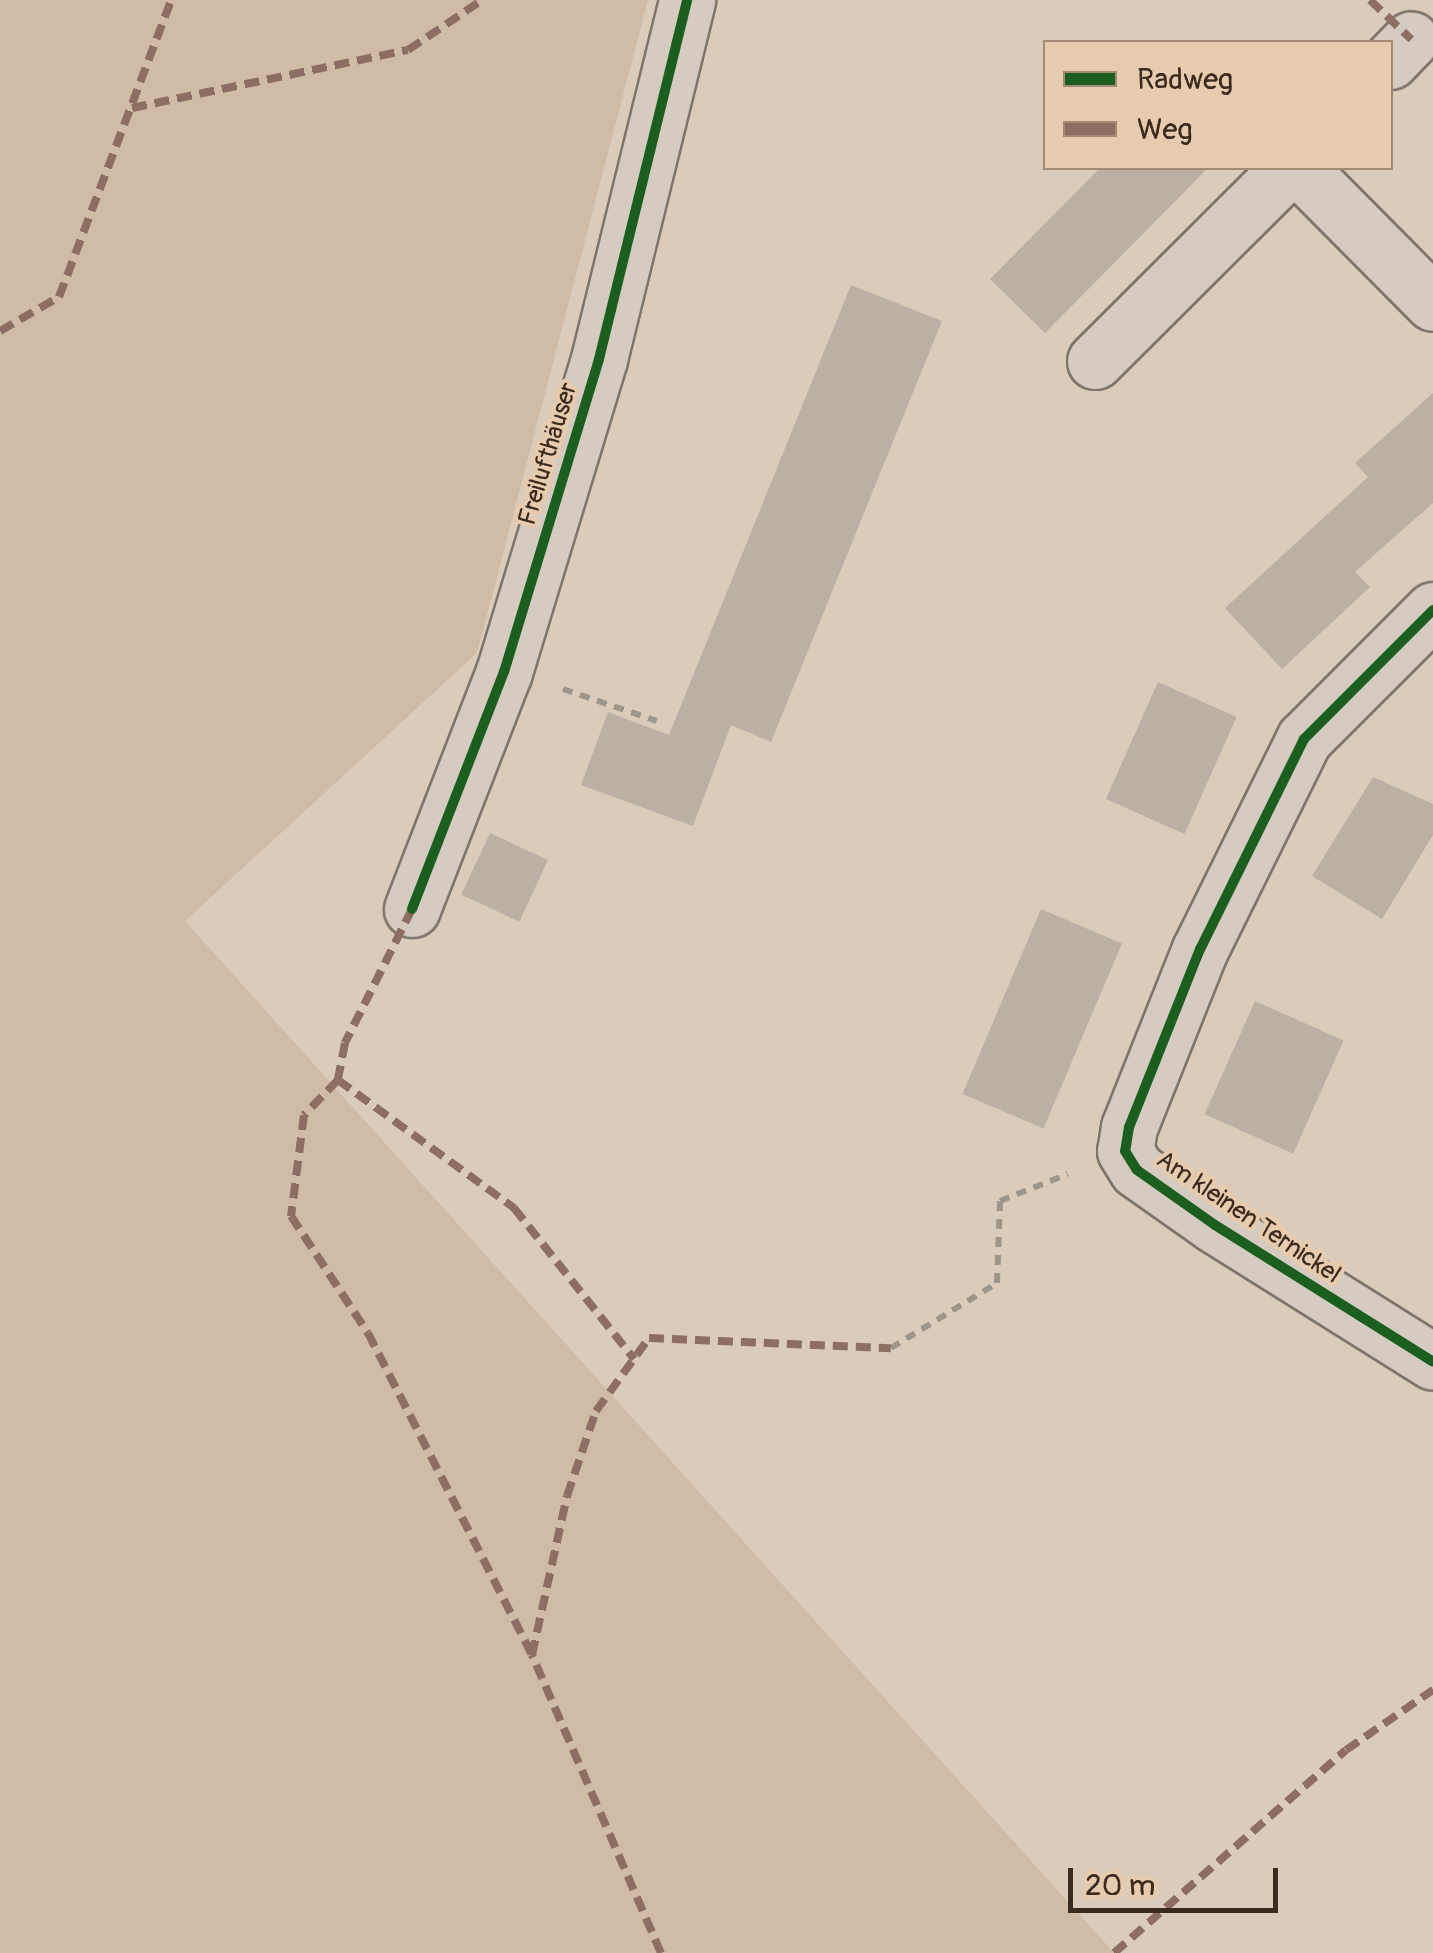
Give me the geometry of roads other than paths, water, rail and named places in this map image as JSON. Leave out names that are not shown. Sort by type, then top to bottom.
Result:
[{"type":"street","name":"Freilufthäuser","points":[[412,909],[504,672],[600,359],[687,0]]},
{"type":"street","points":[[1096,361],[1288,170]]},
{"type":"street","points":[[1301,170],[1433,303]]},
{"type":"street","name":"Am kleinen Ternickel","points":[[1433,610],[1304,739],[1200,949],[1129,1127],[1125,1151],[1138,1170],[1215,1225],[1433,1362]]}]
